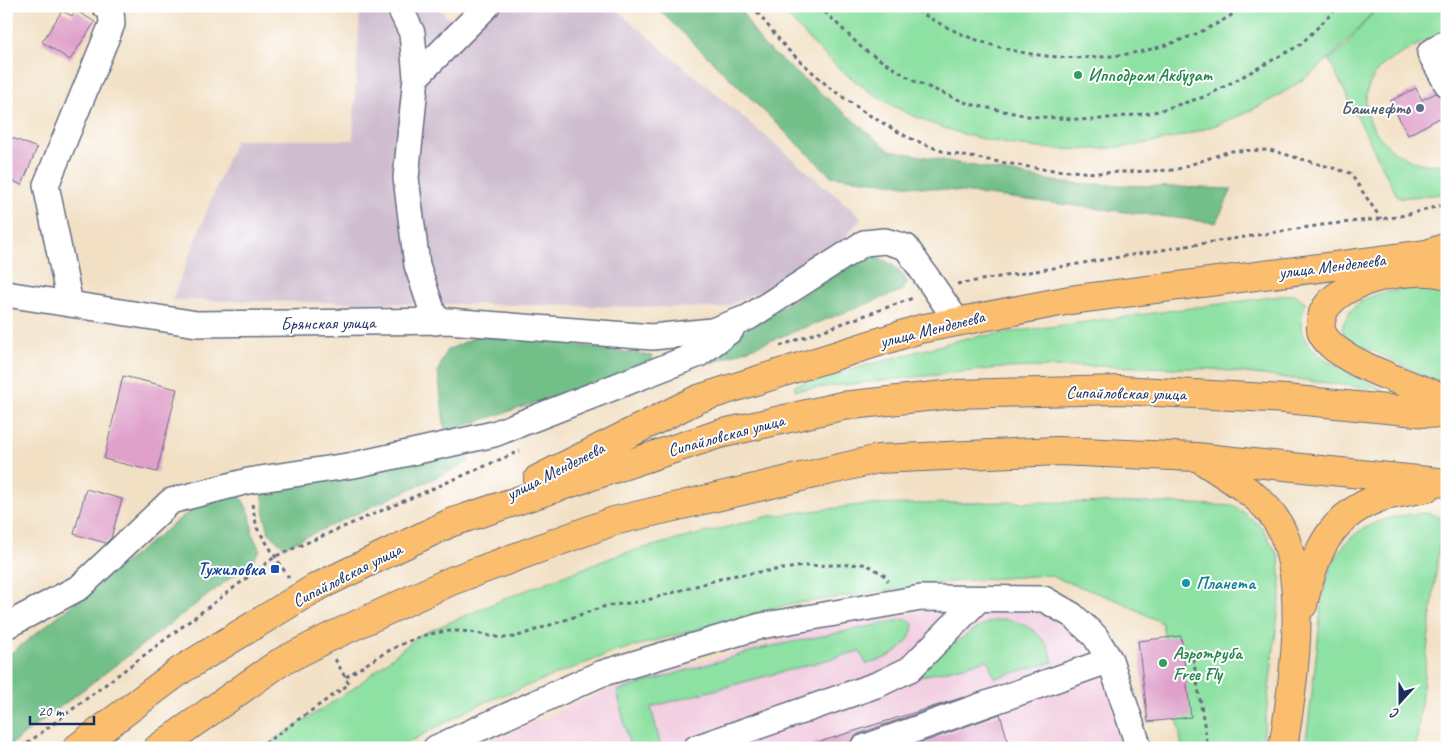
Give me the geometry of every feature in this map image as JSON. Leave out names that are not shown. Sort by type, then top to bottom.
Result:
[{"type":"main road","name":"улица Менделеева","points":[[450,523],[698,399],[920,329],[1070,300],[1427,254],[1447,247]]},
{"type":"main road","points":[[1447,275],[1437,272],[1410,273],[1372,279],[1344,290],[1327,304],[1320,320],[1322,334],[1338,353],[1447,399]]},
{"type":"main road","name":"Сипайловская улица","points":[[77,748],[181,670],[315,588],[450,523],[719,434],[842,406],[954,394],[1119,390],[1286,399],[1447,415]]},
{"type":"main road","points":[[158,748],[279,663],[330,637],[451,581],[614,521],[878,459],[1058,451],[1196,456],[1447,483]]},
{"type":"main road","points":[[1196,456],[1245,490],[1271,512],[1285,537],[1294,565],[1295,644],[1292,688],[1283,748]]},
{"type":"main road","points":[[1295,644],[1308,586],[1320,552],[1328,533],[1341,519],[1377,499],[1447,483]]},
{"type":"street","points":[[70,304],[46,185],[112,24],[112,11],[106,6]]},
{"type":"street","points":[[399,6],[412,33],[416,77],[406,178],[417,265],[436,322]]},
{"type":"street","points":[[416,77],[488,6]]},
{"type":"street","points":[[1447,42],[1430,53],[1447,84]]},
{"type":"street","points":[[6,626],[80,587],[171,501],[248,481],[354,465],[494,434],[699,354],[750,317],[864,243],[885,241],[906,247],[957,321]]},
{"type":"street","name":"Брянская улица","points":[[6,294],[197,324],[436,322],[652,337],[712,331],[750,317]]},
{"type":"street","points":[[436,748],[600,674],[761,626],[921,598],[1044,599],[1072,615],[1095,636],[1110,660],[1138,748]]},
{"type":"street","points":[[696,748],[879,684],[910,669],[979,599]]},
{"type":"street","points":[[864,748],[1110,660]]},
{"type":"path","points":[[752,6],[786,48],[830,88],[864,112],[907,137],[947,153],[1041,169],[1097,173],[1175,170],[1230,151],[1270,150],[1350,173],[1381,219]]},
{"type":"path","points":[[819,6],[863,49],[914,81],[969,104],[1028,116],[1092,120],[1151,113],[1207,96],[1300,45],[1339,6]]},
{"type":"path","points":[[911,6],[938,25],[987,45],[1036,55],[1086,59],[1139,52],[1186,39],[1233,15],[1246,6]]},
{"type":"path","points":[[21,748],[276,556],[257,528],[250,499]]},
{"type":"path","points":[[346,677],[402,643],[426,635],[460,631],[504,639],[515,637],[606,606],[644,601],[730,576],[806,566],[866,564],[884,575],[889,582]]},
{"type":"path","points":[[1192,651],[1208,748]]},
{"type":"path","points":[[258,748],[349,684]]},
{"type":"shaded area","points":[[360,6],[438,6],[458,30],[484,6],[612,6],[862,218],[822,263],[723,308],[172,300],[235,140],[353,140]]},
{"type":"shaded area","points":[[990,609],[1041,614],[1060,621],[1096,649],[1128,748],[474,748],[615,687],[818,628],[923,612]]},
{"type":"green space","points":[[655,6],[738,6],[762,44],[889,150],[1064,183],[1232,189],[1216,223],[831,176]]},
{"type":"green space","name":"Ипподром Акбузат","points":[[780,6],[1377,6],[1352,36],[1323,64],[1278,96],[1228,120],[1175,137],[1120,147],[1064,149],[1008,144],[954,131],[903,111],[851,78],[820,51]]},
{"type":"green space","points":[[1379,6],[1447,6],[1447,29],[1382,66],[1370,83],[1366,98],[1367,112],[1372,126],[1392,149],[1419,163],[1433,165],[1447,162],[1447,192],[1443,194],[1398,198],[1329,60],[1345,46]]},
{"type":"green space","points":[[871,255],[887,262],[900,272],[907,282],[903,290],[712,363],[708,358],[759,320]]},
{"type":"green space","points":[[1412,289],[1437,290],[1447,294],[1447,367],[1443,384],[1349,340],[1342,329],[1352,309],[1360,302],[1369,297],[1390,291]]},
{"type":"green space","points":[[1295,294],[1305,302],[1301,329],[1307,342],[1315,351],[1338,367],[1385,390],[1212,369],[1102,366],[1000,368],[796,390],[794,388],[795,385],[967,338]]},
{"type":"green space","points":[[486,332],[652,356],[652,365],[445,432],[438,371],[446,351]]},
{"type":"green space","points":[[466,453],[469,462],[284,547],[269,533],[265,518],[262,489]]},
{"type":"green space","points":[[239,493],[250,514],[253,536],[260,550],[253,561],[6,748],[6,655],[14,651],[206,498]]},
{"type":"green space","points":[[1010,502],[1169,503],[1235,506],[1262,527],[1279,557],[1281,589],[1262,748],[1182,748],[1162,623],[1119,601],[1048,575],[959,581],[790,604],[614,652],[478,705],[398,748],[262,748],[354,688],[420,635],[511,596],[621,554],[770,516],[860,505]]},
{"type":"green space","points":[[1431,513],[1442,519],[1416,748],[1305,748],[1323,596],[1331,567],[1347,542],[1365,528],[1386,519]]},
{"type":"green space","points":[[906,619],[913,624],[912,632],[903,646],[890,656],[874,662],[866,664],[860,651],[651,707],[661,747],[630,748],[617,691],[763,648]]},
{"type":"green space","points":[[1004,619],[1022,624],[1042,638],[1047,645],[1053,662],[994,678],[988,660],[891,684],[976,629],[989,622]]},
{"type":"building","points":[[75,10],[95,22],[70,60],[42,42],[62,11],[72,16]]},
{"type":"building","name":"Башнефть","points":[[1416,88],[1422,100],[1436,93],[1447,98],[1447,114],[1408,135],[1390,101]]},
{"type":"building","points":[[10,137],[37,148],[22,185],[6,178],[6,148]]},
{"type":"building","points":[[123,376],[177,389],[157,472],[104,459]]},
{"type":"building","points":[[86,489],[122,499],[111,538],[106,543],[74,534]]},
{"type":"building","name":"Аэротруба Free Fly","points":[[1181,636],[1191,717],[1148,722],[1138,641]]},
{"type":"building","points":[[964,697],[858,734],[852,739],[849,748],[814,748],[813,744]]},
{"type":"building","points":[[1000,714],[1010,748],[907,748]]},
{"type":"place","name":"Ипподром Акбузат","points":[[1078,75]]},
{"type":"place","name":"Башнефть","points":[[1420,108]]},
{"type":"place","name":"Тужиловка","points":[[275,569]]},
{"type":"place","name":"Планета","points":[[1186,583]]},
{"type":"place","name":"Аэротруба Free Fly","points":[[1163,663]]}]
